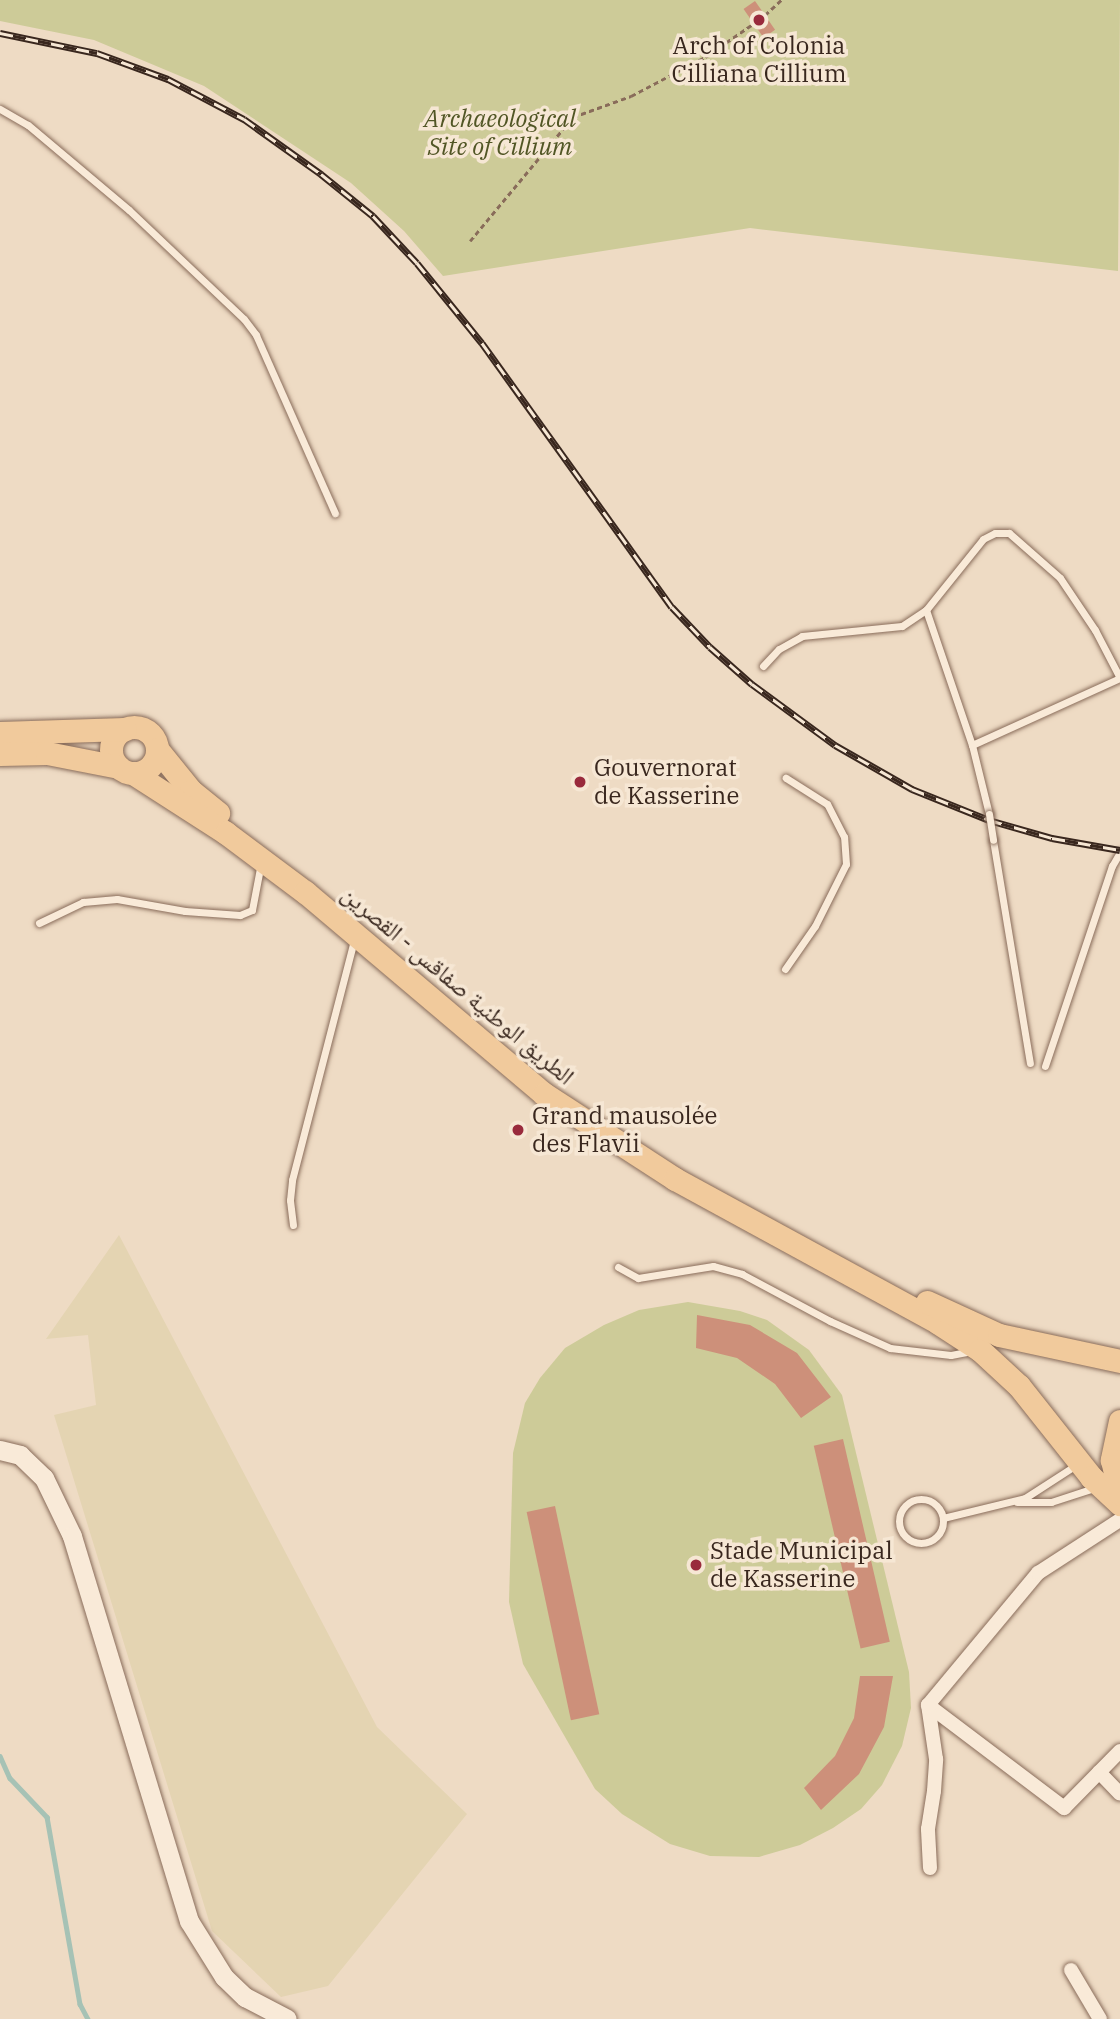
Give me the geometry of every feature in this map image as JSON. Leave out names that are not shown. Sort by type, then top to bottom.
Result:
[{"type":"main road","points":[[0,733],[139,727],[146,730],[156,742],[156,757],[147,769],[126,770],[112,747],[114,739],[125,729]]},
{"type":"main road","name":"الطريق الوطنية صفاقس - القصرين","points":[[157,749],[191,790],[220,814],[555,1084],[643,1145],[698,1178],[950,1313],[999,1335],[1026,1343],[1120,1361]]},
{"type":"main road","name":"الطريق الوطنية صفاقس - القصرين","points":[[0,754],[47,753],[126,770],[261,859],[544,1094],[675,1179],[937,1322],[980,1350],[1019,1386],[1079,1463],[1110,1490],[1120,1504]]},
{"type":"main road","points":[[1110,1490],[1112,1460],[1120,1421]]},
{"type":"street","points":[[0,1450],[20,1455],[44,1478],[72,1536],[190,1921],[224,1977],[245,1997],[287,2019]]},
{"type":"street","points":[[930,1868],[928,1829],[936,1759],[928,1705],[1038,1573],[1120,1520]]},
{"type":"street","points":[[928,1705],[1065,1808],[1120,1751]]},
{"type":"street","points":[[1099,1772],[1120,1794]]},
{"type":"street","points":[[1070,1970],[1100,2019]]},
{"type":"lane","points":[[0,109],[28,125],[129,210],[244,319],[256,335],[335,513]]},
{"type":"lane","points":[[763,666],[779,649],[802,636],[902,626],[926,610],[983,539],[995,533],[1009,533],[1059,578],[1094,630],[1120,678],[972,745]]},
{"type":"lane","points":[[926,610],[972,745],[989,814],[1030,1063]]},
{"type":"lane","points":[[785,969],[815,926],[846,864],[844,837],[827,804],[786,778]]},
{"type":"lane","points":[[1045,1066],[1112,866],[1120,852]]},
{"type":"lane","points":[[39,923],[83,902],[117,899],[184,911],[240,915],[252,910],[261,859]]},
{"type":"lane","points":[[293,1226],[290,1200],[292,1180],[355,936]]},
{"type":"lane","points":[[618,1266],[638,1278],[713,1266],[742,1274],[830,1321],[890,1348],[951,1355],[980,1350]]},
{"type":"lane","points":[[943,1518],[1036,1493],[1079,1463]]},
{"type":"lane","points":[[1013,1501],[1051,1502],[1110,1490]]},
{"type":"lane","points":[[917,1500],[931,1502],[943,1518],[937,1537],[925,1543],[910,1540],[900,1529],[899,1521],[904,1507],[917,1500]]},
{"type":"path","points":[[765,15],[781,0]]},
{"type":"path","points":[[470,241],[528,175],[573,117],[631,96],[705,57],[752,24]]},
{"type":"shaded area","points":[[119,1235],[377,1727],[467,1814],[328,1986],[281,1997],[212,1931],[54,1415],[96,1405],[88,1335],[46,1339]]},
{"type":"green space","name":"Archaeological Site of Cillium","points":[[0,0],[1120,0],[1118,271],[750,228],[443,276],[404,231],[351,183],[204,86],[94,40],[0,21]]},
{"type":"green space","name":"Stade Municipal de Kasserine","points":[[688,1302],[740,1311],[767,1320],[809,1350],[842,1395],[909,1672],[911,1708],[902,1746],[882,1785],[861,1809],[833,1828],[800,1845],[759,1857],[710,1856],[670,1844],[622,1814],[595,1789],[523,1664],[509,1602],[513,1453],[525,1403],[540,1378],[565,1348],[604,1325],[639,1310]]},
{"type":"building","points":[[755,1],[775,30],[764,38],[744,9]]},
{"type":"building","points":[[697,1315],[750,1325],[797,1353],[831,1397],[801,1418],[775,1384],[737,1358],[696,1348]]},
{"type":"building","points":[[843,1439],[890,1642],[861,1648],[814,1446]]},
{"type":"building","points":[[555,1506],[599,1714],[571,1720],[527,1512]]},
{"type":"building","points":[[860,1676],[893,1676],[884,1727],[859,1774],[821,1810],[804,1788],[835,1756],[854,1718]]},
{"type":"waterway","points":[[0,1756],[10,1778],[47,1817],[80,2004],[88,2019]]},
{"type":"railway","points":[[0,33],[97,53],[168,79],[244,119],[321,174],[373,216],[417,263],[482,343],[672,607],[710,647],[752,684],[835,745],[912,789],[989,820],[1052,838],[1120,850]]},
{"type":"place","name":"Arch of Colonia Cilliana Cillium","points":[[759,20]]},
{"type":"place","name":"Gouvernorat de Kasserine","points":[[580,782]]},
{"type":"place","name":"Grand mausolée des Flavii","points":[[518,1130]]},
{"type":"place","name":"Stade Municipal de Kasserine","points":[[696,1565]]}]
